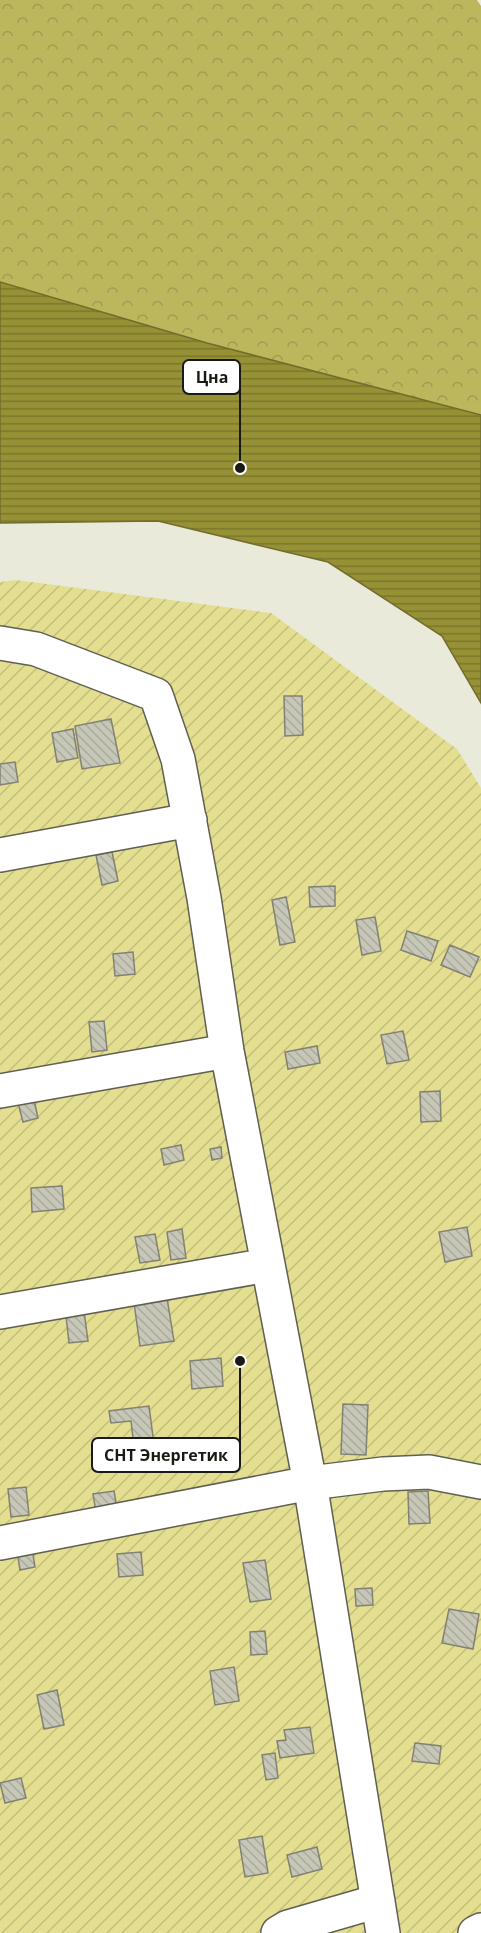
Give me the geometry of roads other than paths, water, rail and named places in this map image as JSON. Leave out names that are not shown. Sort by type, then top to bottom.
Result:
[{"type":"lane","points":[[0,643],[36,649],[156,695],[178,759],[204,898],[227,1051],[310,1483],[383,1933]]},
{"type":"lane","points":[[0,855],[189,820]]},
{"type":"lane","points":[[0,1091],[227,1051]]},
{"type":"lane","points":[[0,1312],[268,1265]]},
{"type":"lane","points":[[0,1543],[310,1483],[383,1474],[429,1472],[481,1482]]},
{"type":"lane","points":[[278,1933],[288,1927],[378,1901]]},
{"type":"lane","points":[[476,1933],[481,1930]]},
{"type":"place","name":"Цна","points":[[240,468]]},
{"type":"place","name":"СНТ Энергетик","points":[[240,1361]]}]
